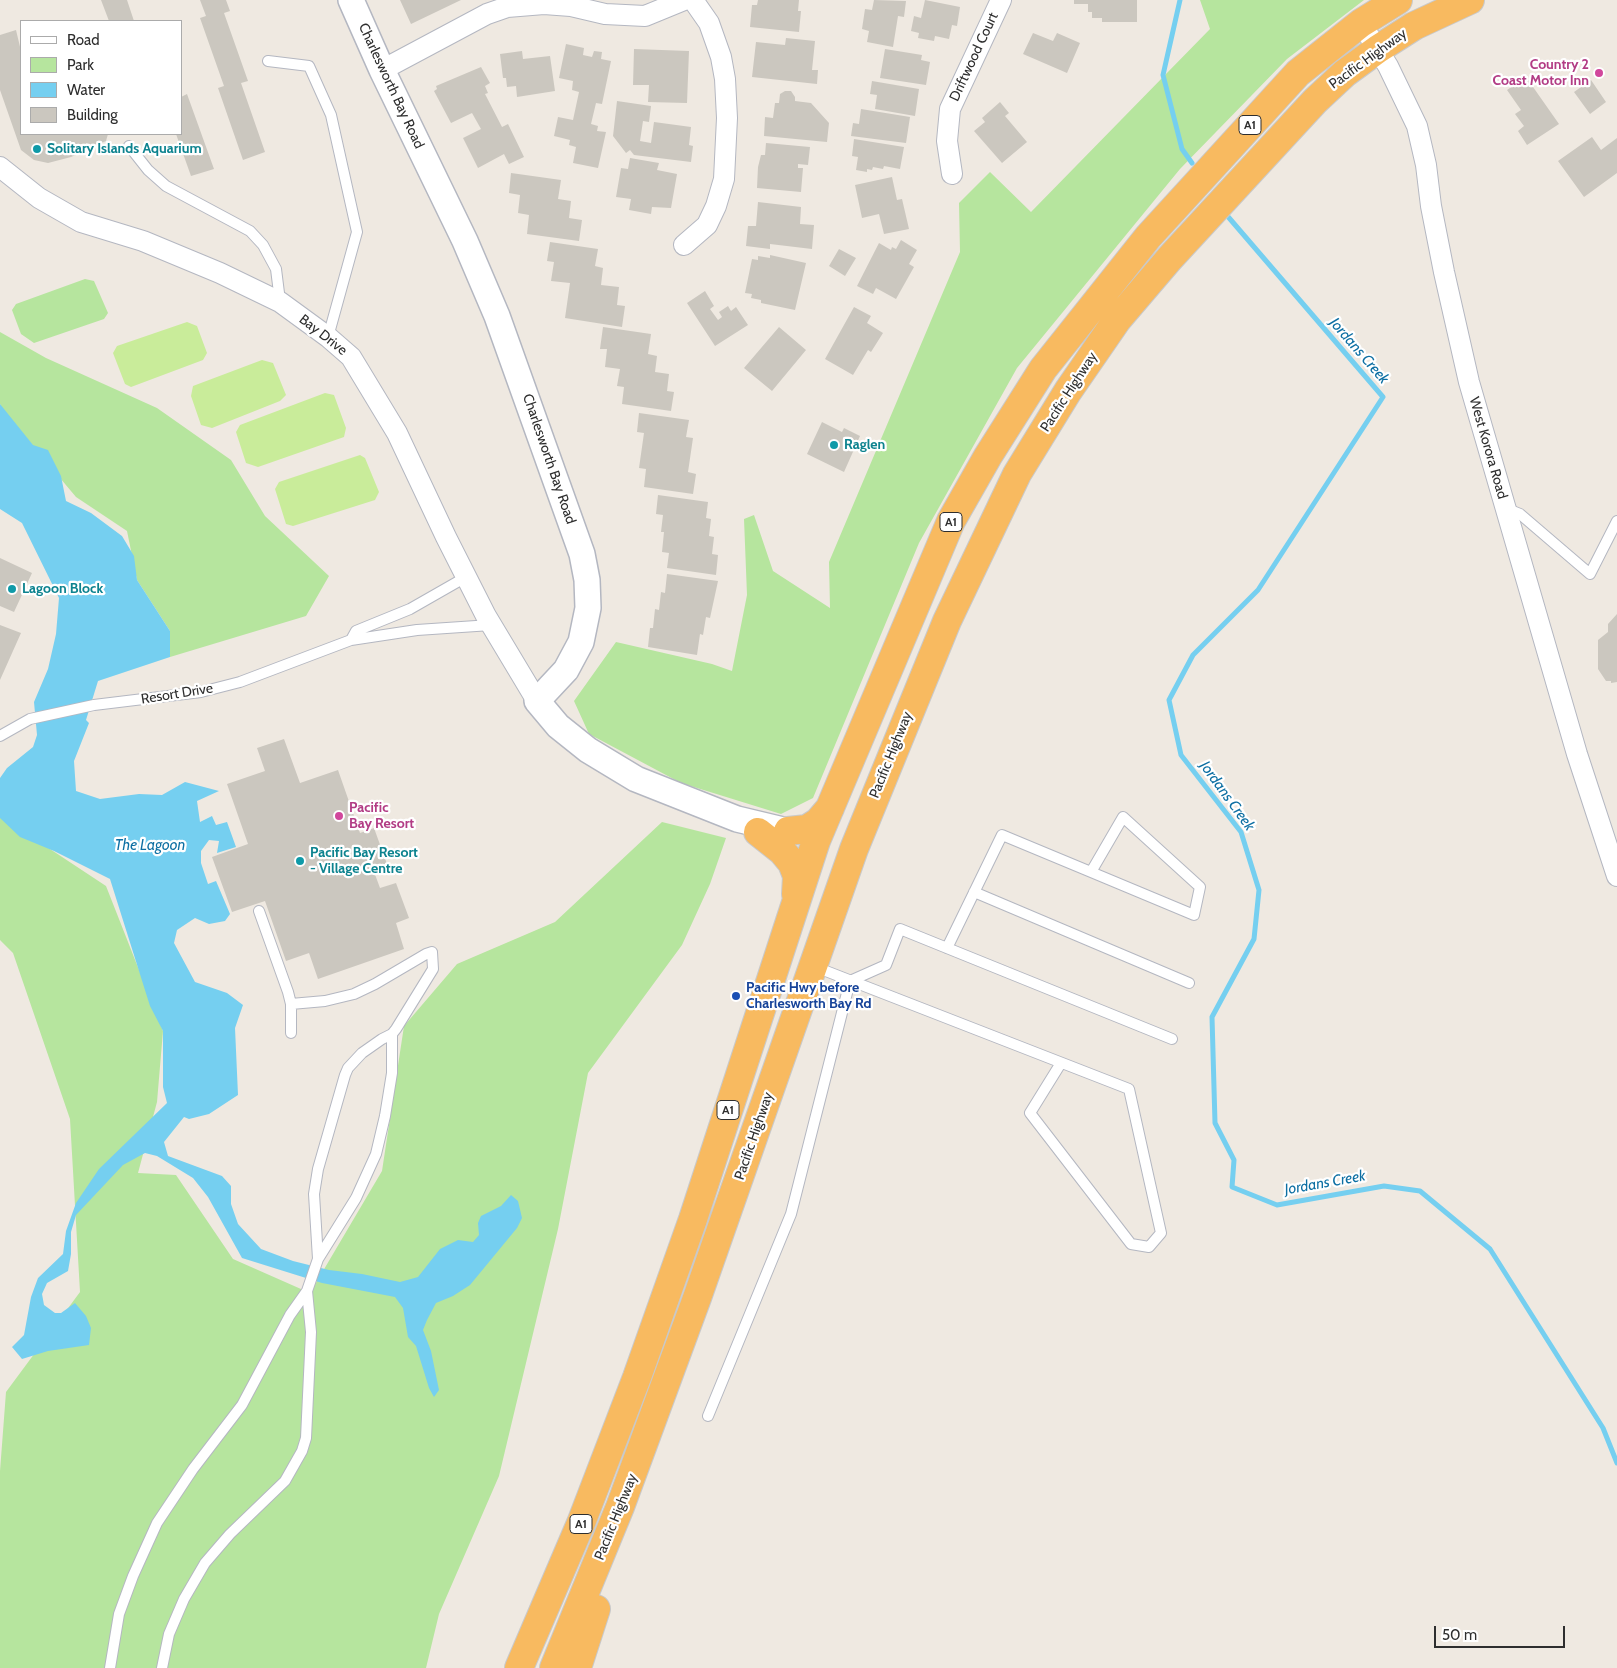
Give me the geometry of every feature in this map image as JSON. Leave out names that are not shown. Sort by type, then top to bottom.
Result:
[{"type":"highway","name":"A1","points":[[519,1668],[581,1523],[637,1377],[696,1210],[796,898],[816,850],[831,806],[951,521],[988,456],[1043,369],[1148,237],[1298,73],[1362,23],[1398,0]]},
{"type":"highway","name":"Pacific Highway","points":[[554,1668],[620,1507],[697,1298],[854,849],[947,621],[1017,474],[1068,391],[1117,320],[1170,258],[1315,101],[1345,73],[1378,49],[1414,26],[1470,0]]},
{"type":"highway","points":[[782,1053],[788,990],[823,878],[816,850],[838,835],[890,758]]},
{"type":"highway","points":[[788,832],[806,828],[818,822],[831,806]]},
{"type":"highway","points":[[747,826],[782,851],[792,863],[797,876],[796,898]]},
{"type":"highway","points":[[577,1668],[622,1530],[620,1507]]},
{"type":"street","name":"Charlesworth Bay Road","points":[[351,0],[382,70],[465,241],[497,316],[534,413],[586,571],[588,608],[581,642],[566,670],[537,700]]},
{"type":"street","points":[[382,70],[487,14],[516,3],[571,6],[605,14],[645,16],[684,0]]},
{"type":"street","points":[[684,245],[707,225],[716,206],[724,179],[725,79],[721,57],[709,23],[693,0]]},
{"type":"street","name":"Driftwood Court","points":[[952,174],[947,141],[950,109],[1002,0]]},
{"type":"street","name":"West Korora Road","points":[[1362,23],[1403,94],[1417,126],[1426,165],[1440,255],[1469,382],[1577,754],[1617,876]]},
{"type":"street","name":"Bay Drive","points":[[0,167],[39,198],[81,222],[143,241],[220,273],[280,302],[328,336],[350,356],[397,433],[491,625],[537,700]]},
{"type":"street","points":[[537,700],[572,738],[610,765],[650,785],[747,826],[816,850]]},
{"type":"street","points":[[747,826],[788,832],[816,850]]},
{"type":"lane","points":[[268,61],[309,66],[331,115],[357,232],[328,336]]},
{"type":"lane","points":[[129,146],[148,170],[166,186],[250,231],[264,245],[276,269],[280,302]]},
{"type":"lane","points":[[1505,508],[1520,514],[1590,574],[1617,521]]},
{"type":"lane","name":"Resort Drive","points":[[351,640],[356,631],[410,609],[466,577]]},
{"type":"lane","name":"Resort Drive","points":[[0,736],[30,719],[94,705],[201,692],[240,682],[351,640],[417,630],[491,625]]},
{"type":"lane","points":[[947,948],[1002,834],[1091,872],[1194,914],[1200,886],[1123,817],[1091,872]]},
{"type":"lane","points":[[974,892],[1189,983]]},
{"type":"lane","points":[[259,911],[291,1004],[292,1033]]},
{"type":"lane","points":[[850,981],[886,965],[900,929],[1172,1039]]},
{"type":"lane","points":[[291,1004],[325,1001],[354,994],[432,952],[433,969],[412,1007],[392,1034],[382,1038],[362,1052],[348,1068],[345,1075],[318,1169],[314,1194],[318,1261]]},
{"type":"lane","points":[[812,965],[1129,1089],[1161,1233],[1149,1246],[1131,1244],[1030,1113],[1061,1063]]},
{"type":"lane","points":[[708,1416],[791,1214],[850,981]]},
{"type":"lane","points":[[110,1668],[119,1614],[133,1576],[157,1523],[194,1469],[242,1405],[290,1316],[308,1288],[318,1261],[356,1198],[376,1154],[392,1073],[392,1034]]},
{"type":"lane","points":[[162,1668],[170,1634],[184,1599],[205,1563],[230,1534],[285,1481],[302,1451],[306,1438],[311,1332],[308,1288]]},
{"type":"green space","points":[[1200,0],[1364,0],[1287,59],[1180,169],[1017,368],[919,543],[813,798],[781,814],[681,783],[589,734],[574,701],[616,642],[712,664],[732,671],[747,595],[744,519],[754,515],[773,571],[830,608],[829,562],[960,252],[959,203],[990,172],[1031,212],[1210,29]]},
{"type":"green space","points":[[85,279],[94,281],[108,313],[104,319],[34,343],[21,334],[12,310],[16,304]]},
{"type":"green space","points":[[187,322],[197,326],[207,353],[203,360],[131,387],[125,384],[113,353],[117,346]]},
{"type":"green space","points":[[0,332],[46,358],[157,408],[231,460],[265,516],[329,576],[306,616],[170,657],[170,631],[137,580],[127,531],[76,497],[2,409],[0,404]]},
{"type":"green space","points":[[262,360],[273,363],[286,395],[280,401],[212,428],[201,425],[191,396],[193,386]]},
{"type":"green space","points":[[325,393],[334,395],[346,428],[344,437],[258,467],[246,463],[236,432],[240,425]]},
{"type":"green space","points":[[360,455],[365,458],[379,492],[375,500],[293,526],[286,524],[275,489],[279,482]]},
{"type":"green space","points":[[0,816],[106,886],[163,1031],[157,1102],[138,1173],[176,1175],[233,1259],[310,1293],[382,1171],[404,1026],[457,964],[555,922],[662,822],[726,838],[710,884],[682,945],[588,1073],[558,1229],[499,1476],[439,1614],[426,1668],[0,1668],[0,1471],[6,1392],[80,1292],[70,1119],[13,953],[0,940]]},
{"type":"water","name":"The Lagoon","points":[[0,404],[33,445],[48,450],[61,476],[66,501],[91,513],[122,536],[134,556],[137,580],[170,631],[170,657],[98,681],[86,720],[89,723],[74,761],[76,791],[100,799],[139,794],[162,795],[185,782],[219,791],[197,801],[200,822],[212,816],[216,825],[227,822],[236,847],[217,853],[219,841],[209,840],[201,851],[201,863],[208,884],[216,881],[230,914],[225,921],[209,924],[195,918],[177,930],[174,943],[195,982],[227,993],[243,1005],[235,1028],[238,1095],[209,1114],[189,1119],[184,1117],[164,1142],[168,1156],[222,1176],[231,1186],[231,1204],[238,1224],[261,1249],[293,1261],[329,1270],[362,1274],[400,1282],[418,1277],[440,1249],[458,1240],[473,1242],[479,1235],[478,1223],[481,1216],[501,1206],[511,1195],[518,1201],[522,1218],[517,1228],[470,1285],[453,1296],[436,1303],[427,1320],[423,1330],[431,1351],[439,1390],[434,1397],[429,1388],[416,1346],[408,1337],[403,1308],[395,1297],[322,1283],[242,1258],[208,1197],[193,1178],[157,1156],[145,1153],[123,1165],[76,1215],[71,1232],[71,1254],[68,1271],[47,1283],[42,1294],[44,1305],[55,1313],[61,1313],[75,1303],[86,1316],[91,1328],[89,1345],[48,1351],[22,1359],[12,1347],[24,1335],[31,1297],[38,1278],[63,1254],[66,1231],[76,1203],[99,1169],[167,1103],[163,1087],[163,1031],[150,1006],[110,879],[54,851],[20,837],[0,818],[0,778],[7,768],[33,747],[37,735],[34,702],[48,669],[56,634],[59,598],[22,523],[0,509]]},
{"type":"building","points":[[101,0],[127,0],[134,20],[109,20]]},
{"type":"building","points":[[200,0],[226,0],[230,11],[224,13],[248,81],[241,83],[265,152],[243,160],[218,88],[224,86],[200,18],[206,16]]},
{"type":"building","points":[[400,0],[461,0],[411,24]]},
{"type":"building","points":[[758,0],[799,0],[798,11],[801,11],[799,32],[750,27],[752,5],[757,5]]},
{"type":"building","points":[[874,0],[906,1],[904,17],[898,16],[893,47],[867,42],[869,31],[862,29],[865,9],[872,10]]},
{"type":"building","points":[[925,0],[960,7],[957,26],[952,25],[949,39],[935,36],[934,41],[918,38],[919,33],[911,31],[914,16],[921,18]]},
{"type":"building","points":[[1074,0],[1137,0],[1137,22],[1102,22],[1102,18],[1092,18],[1092,12],[1088,12],[1088,4],[1074,4]]},
{"type":"building","points":[[16,30],[20,47],[20,135],[108,135],[106,141],[71,157],[48,163],[34,160],[21,150],[0,90],[0,35]]},
{"type":"building","points":[[1033,33],[1053,41],[1057,33],[1080,43],[1067,73],[1023,54]]},
{"type":"building","points":[[786,38],[815,41],[812,70],[818,70],[817,84],[752,77],[756,42],[785,45]]},
{"type":"building","points":[[566,44],[584,48],[583,55],[592,57],[594,51],[602,52],[601,59],[611,61],[602,104],[596,103],[591,124],[598,126],[597,131],[606,132],[598,168],[573,163],[576,147],[569,145],[570,140],[554,136],[558,117],[573,120],[579,92],[572,90],[573,81],[559,78]]},
{"type":"building","points":[[634,49],[689,51],[687,103],[648,102],[649,85],[633,85]]},
{"type":"building","points":[[885,49],[922,55],[921,60],[930,62],[926,85],[880,78]]},
{"type":"building","points":[[522,51],[523,59],[550,56],[555,91],[517,97],[516,86],[507,87],[506,78],[503,78],[500,54]]},
{"type":"building","points":[[481,67],[490,83],[485,86],[488,93],[485,94],[502,127],[508,124],[524,157],[509,164],[504,154],[478,168],[463,138],[481,129],[472,113],[451,123],[434,91],[437,89],[436,86]]},
{"type":"building","points":[[1526,77],[1559,124],[1527,145],[1518,131],[1524,126],[1515,114],[1521,110],[1507,90]]},
{"type":"building","points":[[1591,80],[1606,102],[1590,114],[1574,92]]},
{"type":"building","points":[[872,81],[919,89],[915,116],[875,109],[877,95],[870,94]]},
{"type":"building","points":[[785,91],[791,91],[795,101],[811,103],[829,123],[827,142],[764,136],[765,117],[773,118],[775,103],[779,103],[780,94]]},
{"type":"building","points":[[187,94],[214,169],[191,176],[176,135],[182,135],[182,96]]},
{"type":"building","points":[[617,101],[651,106],[649,122],[643,121],[640,141],[651,143],[654,122],[691,127],[689,145],[693,146],[691,162],[634,155],[630,150],[626,153],[613,136]]},
{"type":"building","points":[[1000,102],[1009,113],[1005,116],[1027,142],[1002,163],[974,131],[985,122],[982,118]]},
{"type":"building","points":[[861,109],[910,117],[906,143],[851,136],[853,123],[859,124]]},
{"type":"building","points":[[1592,137],[1601,150],[1617,138],[1617,173],[1584,197],[1558,161]]},
{"type":"building","points":[[854,139],[904,147],[900,169],[884,166],[883,169],[873,167],[872,170],[867,169],[867,172],[856,170],[858,157],[852,156]]},
{"type":"building","points":[[766,143],[810,147],[808,165],[798,164],[798,168],[803,168],[801,192],[757,188],[758,167],[761,155],[765,155]]},
{"type":"building","points":[[630,158],[659,163],[657,170],[677,174],[671,208],[652,207],[651,214],[629,210],[631,199],[616,197],[621,168],[628,169]]},
{"type":"building","points":[[511,173],[561,180],[558,199],[571,201],[569,218],[582,220],[579,241],[527,234],[529,215],[518,213],[520,195],[509,193]]},
{"type":"building","points":[[892,177],[897,200],[902,199],[909,229],[884,234],[879,214],[862,218],[855,185]]},
{"type":"building","points":[[758,202],[801,207],[800,224],[814,225],[812,249],[770,244],[770,249],[746,246],[748,226],[756,226]]},
{"type":"building","points":[[901,240],[917,250],[909,264],[914,267],[896,299],[876,288],[873,294],[857,286],[879,243],[891,250],[892,247],[896,249]]},
{"type":"building","points":[[550,242],[598,249],[595,266],[603,268],[601,285],[619,287],[617,305],[625,306],[622,327],[565,318],[570,283],[551,281],[554,262],[547,261]]},
{"type":"building","points":[[839,249],[856,258],[845,276],[829,266]]},
{"type":"building","points":[[770,255],[806,263],[795,310],[761,303],[761,300],[751,298],[752,294],[745,293],[752,259],[758,260],[758,256],[770,258]]},
{"type":"building","points":[[705,291],[714,306],[710,309],[718,320],[722,317],[719,312],[728,306],[731,311],[736,307],[748,325],[715,346],[687,303]]},
{"type":"building","points":[[854,307],[871,316],[867,323],[883,333],[871,352],[868,350],[853,375],[825,359]]},
{"type":"building","points":[[603,327],[651,334],[648,354],[657,356],[655,372],[669,374],[667,391],[674,392],[671,411],[622,404],[624,387],[617,386],[620,369],[605,367],[607,349],[600,349]]},
{"type":"building","points":[[779,327],[806,350],[772,391],[744,368]]},
{"type":"building","points":[[639,413],[689,420],[686,437],[693,438],[688,472],[696,474],[693,494],[644,487],[646,469],[639,468],[644,433],[637,432]]},
{"type":"building","name":"Raglen","points":[[822,422],[842,432],[844,428],[860,436],[844,472],[807,454]]},
{"type":"building","points":[[658,495],[708,502],[706,518],[711,519],[709,536],[714,537],[712,554],[718,555],[716,575],[667,568],[669,553],[662,552],[664,532],[661,532],[663,515],[656,514]]},
{"type":"building","name":"Lagoon Block","points":[[0,558],[32,573],[14,612],[0,606]]},
{"type":"building","points":[[667,574],[718,581],[710,618],[706,617],[703,635],[700,634],[697,655],[648,647],[655,609],[659,610],[661,592],[665,593]]},
{"type":"building","points":[[1617,614],[1617,682],[1611,683],[1611,681],[1606,681],[1598,669],[1598,640],[1608,632],[1608,624]]},
{"type":"building","points":[[0,625],[21,633],[0,680]]},
{"type":"building","name":"Pacific Bay Resort - Village Centre","points":[[284,739],[300,783],[338,770],[360,833],[374,828],[387,864],[373,869],[380,888],[396,883],[409,918],[396,923],[404,949],[318,979],[309,953],[286,961],[265,901],[232,912],[212,857],[248,844],[227,784],[265,771],[257,748]]},
{"type":"waterway","name":"Jordans Creek","points":[[1180,0],[1163,75],[1182,149],[1192,163]]},
{"type":"waterway","name":"Jordans Creek","points":[[1224,212],[1383,397],[1258,590],[1193,655],[1169,700],[1181,755],[1241,832],[1259,890],[1254,939],[1212,1017],[1215,1123],[1234,1160],[1232,1187],[1277,1205],[1384,1186],[1420,1191],[1490,1249],[1603,1428],[1617,1463]]},
{"type":"place","name":"Country 2 Coast Motor Inn","points":[[1599,73]]},
{"type":"place","name":"Solitary Islands Aquarium","points":[[37,149]]},
{"type":"place","name":"Raglen","points":[[834,445]]},
{"type":"place","name":"Lagoon Block","points":[[12,589]]},
{"type":"place","name":"Pacific Bay Resort","points":[[339,816]]},
{"type":"place","name":"Pacific Bay Resort - Village Centre","points":[[300,861]]},
{"type":"place","name":"Pacific Hwy before Charlesworth Bay Rd","points":[[736,996]]}]
